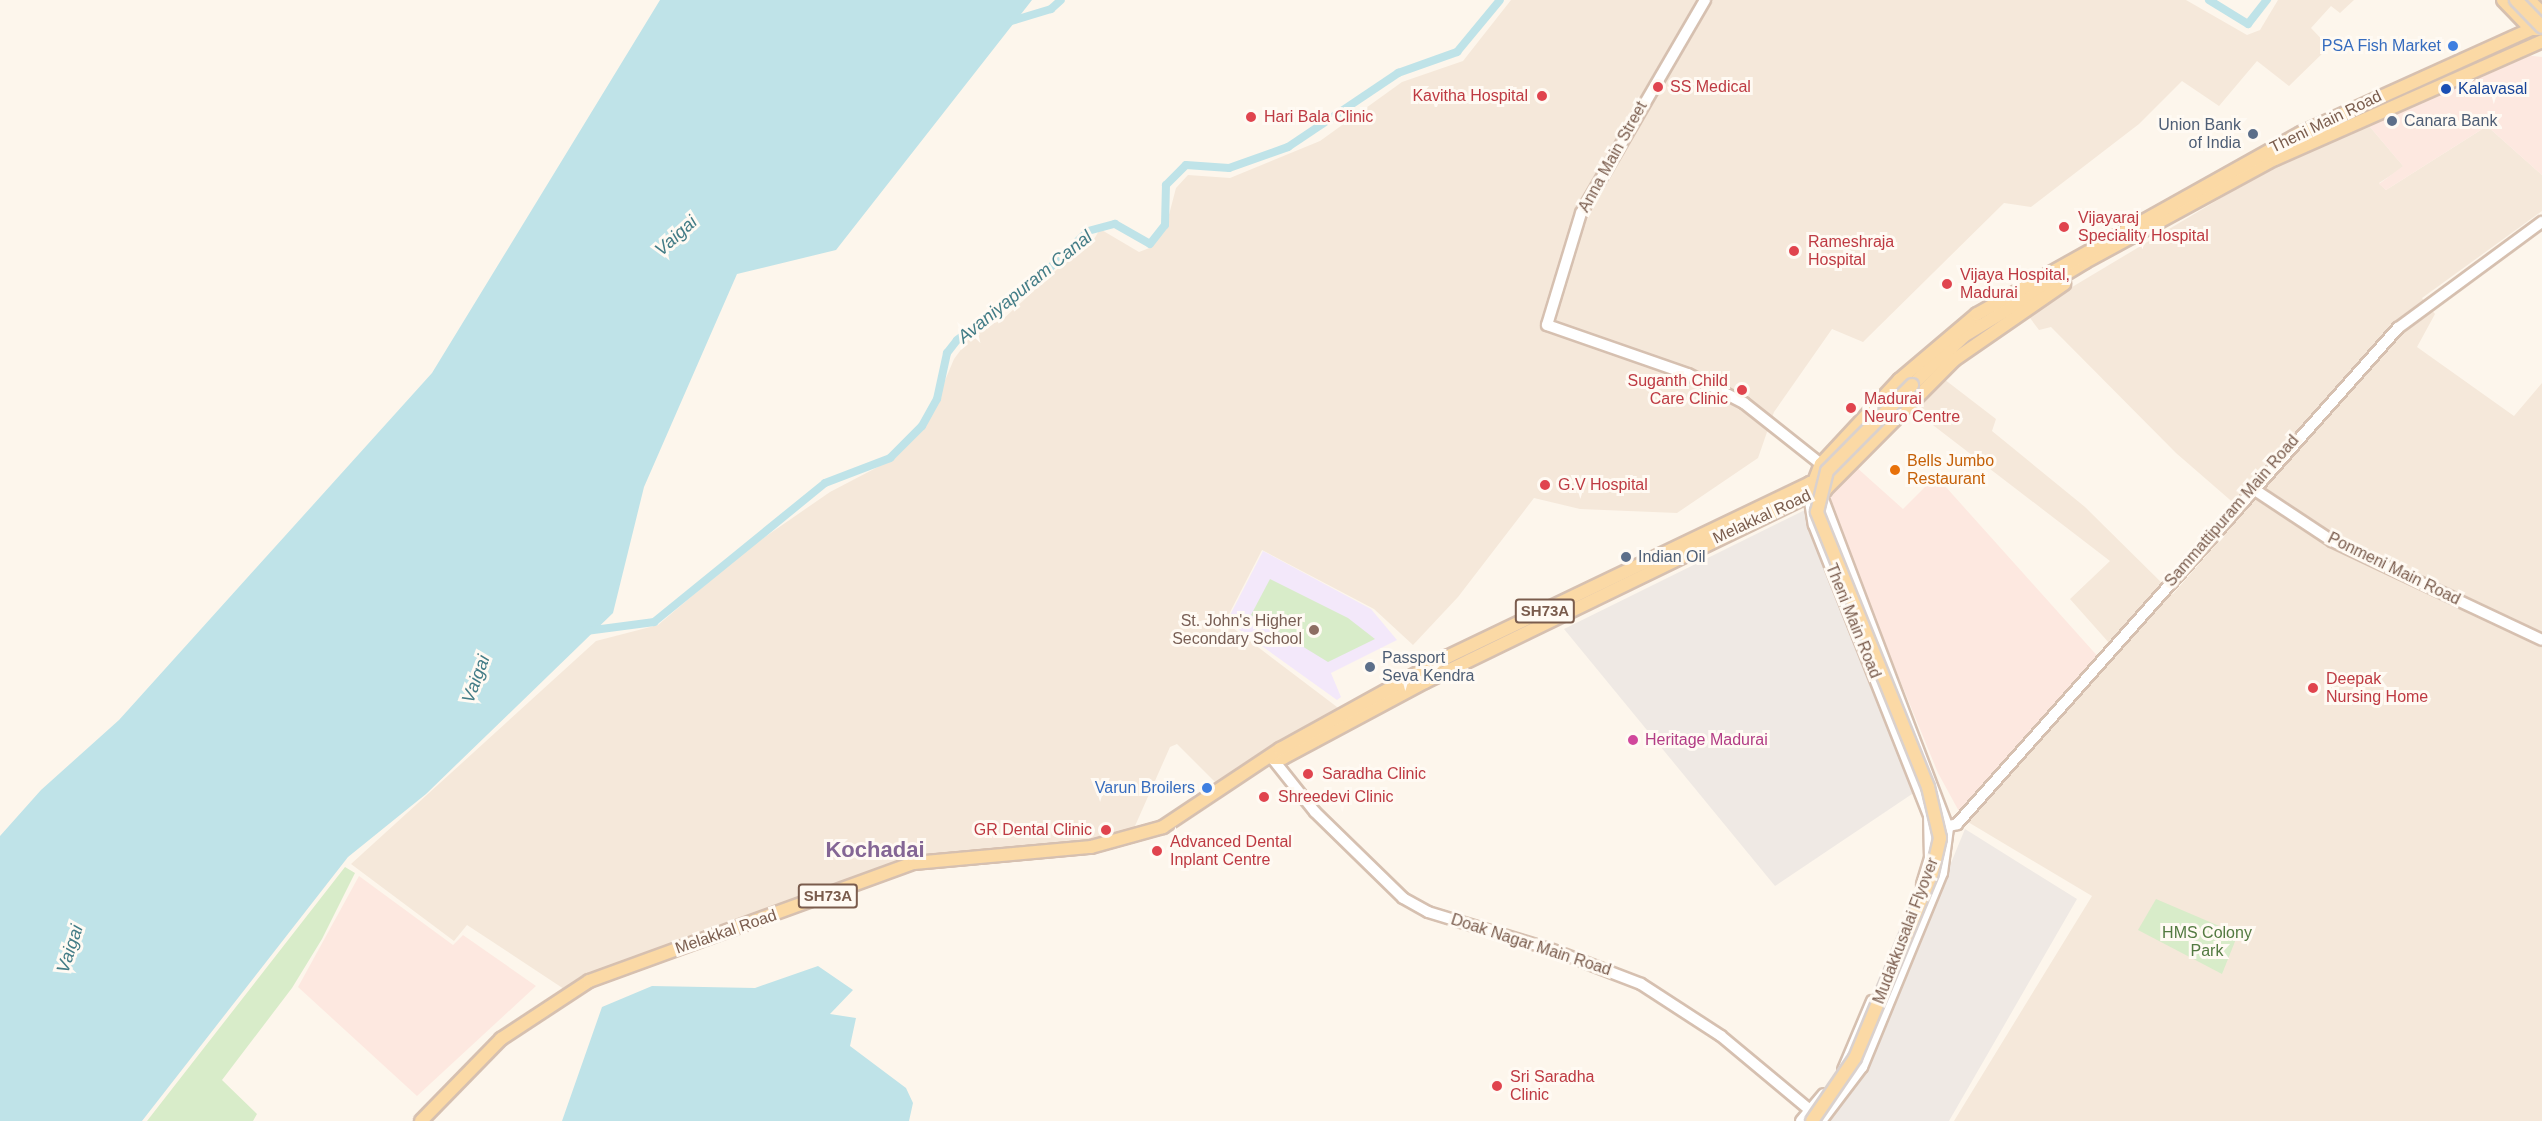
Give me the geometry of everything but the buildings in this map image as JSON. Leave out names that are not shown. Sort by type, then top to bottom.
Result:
[{"type":"main road","points":[[2529,0],[2542,13]]},
{"type":"main road","points":[[2510,3],[2539,27]]},
{"type":"main road","points":[[2510,3],[2511,38]]},
{"type":"main road","name":"Theni Main Road","points":[[2085,262],[2301,133],[2539,27]]},
{"type":"main road","name":"Theni Main Road","points":[[1810,489],[1821,464],[1943,338],[2066,260],[2118,241],[2275,159],[2542,41]]},
{"type":"main road","points":[[2520,50],[2542,51]]},
{"type":"main road","name":"Theni Main Road","points":[[1825,490],[1954,360],[2118,241]]},
{"type":"main road","name":"Mudakkusalai Flyover","points":[[1811,1116],[1855,1058],[1932,873],[1940,838],[1928,787],[1817,512],[1827,471],[1964,336],[2085,262]]},
{"type":"main road","name":"Melakkal Road","points":[[421,1121],[501,1039],[589,981],[914,863],[1129,840],[1182,819],[1272,758],[1447,657],[1810,489],[1825,490]]},
{"type":"street","name":"Anna Main Street","points":[[1705,0],[1581,213],[1547,325],[1688,374],[1744,403],[1821,464]]},
{"type":"street","name":"Sammattipuram Main Road","points":[[1948,828],[2398,328],[2542,222]]},
{"type":"street","name":"Ponmeni Main Road","points":[[2252,488],[2332,541],[2542,640]]},
{"type":"street","name":"Theni Main Road","points":[[1801,1121],[1811,1116],[1843,1069],[1918,895],[1930,858],[1932,831],[1921,790],[1814,525],[1810,489]]},
{"type":"street","name":"Theni Main Road","points":[[1821,1121],[1862,1067],[1942,873],[1948,828],[1935,783],[1823,510],[1825,490]]},
{"type":"street","name":"Doak Nagar Main Road","points":[[1272,758],[1315,812],[1403,897],[1428,912],[1550,949],[1641,984],[1721,1036],[1811,1116]]},
{"type":"street","points":[[1932,831],[1948,828]]},
{"type":"shaded area","points":[[1511,0],[2186,0],[2247,35],[2260,30],[2278,0],[2354,0],[2340,13],[2331,6],[2311,28],[2329,47],[2289,86],[2257,61],[2219,106],[2182,81],[2139,124],[2031,207],[2004,203],[1863,342],[1832,329],[1774,412],[1758,458],[1677,513],[1580,509],[1534,498],[1458,597],[1413,645],[1374,609],[1262,550],[1225,622],[1341,710],[1216,783],[1177,744],[1170,747],[1135,826],[1120,840],[928,855],[629,959],[564,989],[467,925],[454,941],[351,864],[596,641],[658,625],[746,550],[830,492],[895,458],[925,428],[954,359],[977,328],[1001,321],[1063,264],[1059,260],[1078,241],[1090,246],[1100,229],[1139,252],[1152,247],[1165,230],[1176,188],[1188,175],[1230,178],[1320,141],[1402,82],[1463,61]]},
{"type":"shaded area","points":[[2524,55],[2542,57],[2542,175],[2487,126],[2386,190],[2379,184],[2403,166],[2365,121]]},
{"type":"shaded area","points":[[2365,121],[2404,167],[2379,183],[2386,190],[2487,126],[2542,175],[2542,211],[2422,298],[2435,314],[2417,347],[2514,416],[2542,383],[2542,1121],[1954,1121],[2092,896],[1968,822],[2118,653],[2070,599],[2110,561],[1912,409],[1940,376],[1996,419],[1992,431],[2085,507],[2173,594],[2244,512],[2176,453],[2051,327],[2039,330],[2027,314],[2246,183]]},
{"type":"shaded area","points":[[1855,466],[1903,509],[1936,476],[2101,660],[1961,815],[1938,773],[1829,507],[1831,492]]},
{"type":"shaded area","points":[[1805,510],[1918,790],[1775,886],[1564,629]]},
{"type":"shaded area","name":"St. John's Higher Secondary School","points":[[1263,551],[1371,609],[1397,640],[1331,673],[1341,697],[1337,700],[1227,621]]},
{"type":"shaded area","points":[[1965,829],[2077,899],[1949,1121],[1825,1121],[1866,1069]]},
{"type":"shaded area","points":[[359,876],[453,945],[463,935],[536,986],[417,1096],[298,987]]},
{"type":"green space","points":[[1270,579],[1348,618],[1375,639],[1328,662],[1251,615]]},
{"type":"green space","points":[[345,867],[355,873],[322,939],[292,988],[222,1080],[257,1114],[253,1121],[147,1121]]},
{"type":"green space","name":"HMS Colony Park","points":[[2156,899],[2238,934],[2222,974],[2138,930]]},
{"type":"water","name":"Vaigai","points":[[660,0],[1032,0],[836,250],[737,274],[644,487],[613,613],[426,794],[348,857],[142,1121],[0,1121],[0,836],[41,790],[119,720],[432,373]]},
{"type":"water","points":[[818,966],[853,990],[830,1014],[856,1018],[850,1046],[906,1088],[913,1103],[909,1121],[562,1121],[602,1007],[652,986],[755,988]]},
{"type":"waterway","points":[[1008,22],[1051,9],[1061,0]]},
{"type":"waterway","name":"Avaniyapuram Canal","points":[[586,631],[654,622],[825,483],[890,458],[922,426],[937,399],[947,353],[957,340],[1033,284],[1088,231],[1115,224],[1150,244],[1165,225],[1166,185],[1186,165],[1229,168],[1288,147],[1398,73],[1457,52],[1500,0]]},
{"type":"waterway","name":"Avaniyapuram Canal","points":[[2209,0],[2248,24],[2267,0]]},
{"type":"place","name":"PSA Fish Market","points":[[2453,46]]},
{"type":"place","name":"SS Medical","points":[[1658,87]]},
{"type":"place","name":"Kalavasal","points":[[2446,89]]},
{"type":"place","name":"Kavitha Hospital","points":[[1542,96]]},
{"type":"place","name":"Hari Bala Clinic","points":[[1251,117]]},
{"type":"place","name":"Canara Bank","points":[[2392,121]]},
{"type":"place","name":"Union Bank of India","points":[[2253,134]]},
{"type":"place","name":"Vijayaraj Speciality Hospital","points":[[2064,227]]},
{"type":"place","name":"Rameshraja Hospital","points":[[1794,251]]},
{"type":"place","name":"Vijaya Hospital, Madurai","points":[[1947,284]]},
{"type":"place","name":"Suganth Child Care Clinic","points":[[1742,390]]},
{"type":"place","name":"Madurai Neuro Centre","points":[[1851,408]]},
{"type":"place","name":"Bells Jumbo Restaurant","points":[[1895,470]]},
{"type":"place","name":"G.V Hospital","points":[[1545,485]]},
{"type":"place","name":"Indian Oil","points":[[1626,557]]},
{"type":"place","name":"St. John's Higher Secondary School","points":[[1314,630]]},
{"type":"place","name":"Passport Seva Kendra","points":[[1370,667]]},
{"type":"place","name":"Deepak Nursing Home","points":[[2313,688]]},
{"type":"place","name":"Heritage Madurai","points":[[1633,740]]},
{"type":"place","name":"Saradha Clinic","points":[[1308,774]]},
{"type":"place","name":"Varun Broilers","points":[[1207,788]]},
{"type":"place","name":"Shreedevi Clinic","points":[[1264,797]]},
{"type":"place","name":"GR Dental Clinic","points":[[1106,830]]},
{"type":"place","name":"Advanced Dental Inplant Centre","points":[[1157,851]]},
{"type":"place","name":"Sri Saradha Clinic","points":[[1497,1086]]},
{"type":"district","name":"Kochadai","points":[[875,850]]}]
